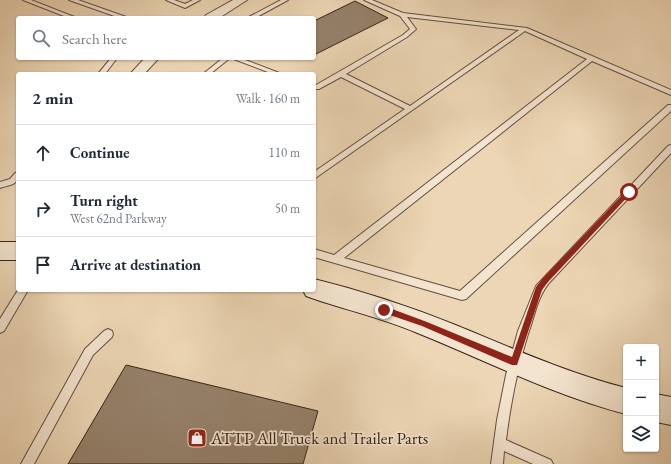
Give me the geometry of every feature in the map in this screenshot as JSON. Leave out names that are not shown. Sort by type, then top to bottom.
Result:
[{"type":"street","points":[[213,16],[241,0]]},
{"type":"street","points":[[139,72],[150,60]]},
{"type":"street","points":[[0,251],[16,252]]},
{"type":"street","points":[[316,290],[424,324],[576,386],[623,400]]},
{"type":"street","points":[[659,409],[671,411]]},
{"type":"lane","points":[[26,0],[69,16]]},
{"type":"lane","points":[[72,0],[120,16]]},
{"type":"lane","points":[[169,0],[185,6],[197,0]]},
{"type":"lane","points":[[254,16],[285,0]]},
{"type":"lane","points":[[367,0],[402,15],[525,29],[671,93]]},
{"type":"lane","points":[[316,87],[342,74],[405,36],[413,28],[402,15]]},
{"type":"lane","points":[[316,175],[525,29]]},
{"type":"lane","points":[[335,260],[592,58]]},
{"type":"lane","points":[[103,72],[112,60]]},
{"type":"lane","points":[[209,72],[224,60]]},
{"type":"lane","points":[[240,60],[273,72]]},
{"type":"lane","points":[[342,74],[410,109]]},
{"type":"lane","points":[[316,254],[462,296],[671,107]]},
{"type":"lane","points":[[497,464],[499,443],[515,362],[534,300],[539,289],[671,148]]},
{"type":"lane","points":[[0,185],[13,181],[16,177]]},
{"type":"lane","points":[[0,328],[22,292]]},
{"type":"lane","points":[[27,464],[89,352],[108,334]]},
{"type":"lane","points":[[499,443],[547,464]]},
{"type":"building","points":[[355,1],[388,18],[316,54],[316,20]]},
{"type":"building","name":"ATTP All Truck and Trailer Parts","points":[[126,365],[318,411],[303,464],[68,464]]},
{"type":"place","name":"ATTP All Truck and Trailer Parts","points":[[197,438]]},
{"type":"route","points":[[384,310],[424,324],[515,362],[534,300],[539,289],[629,192]]}]
